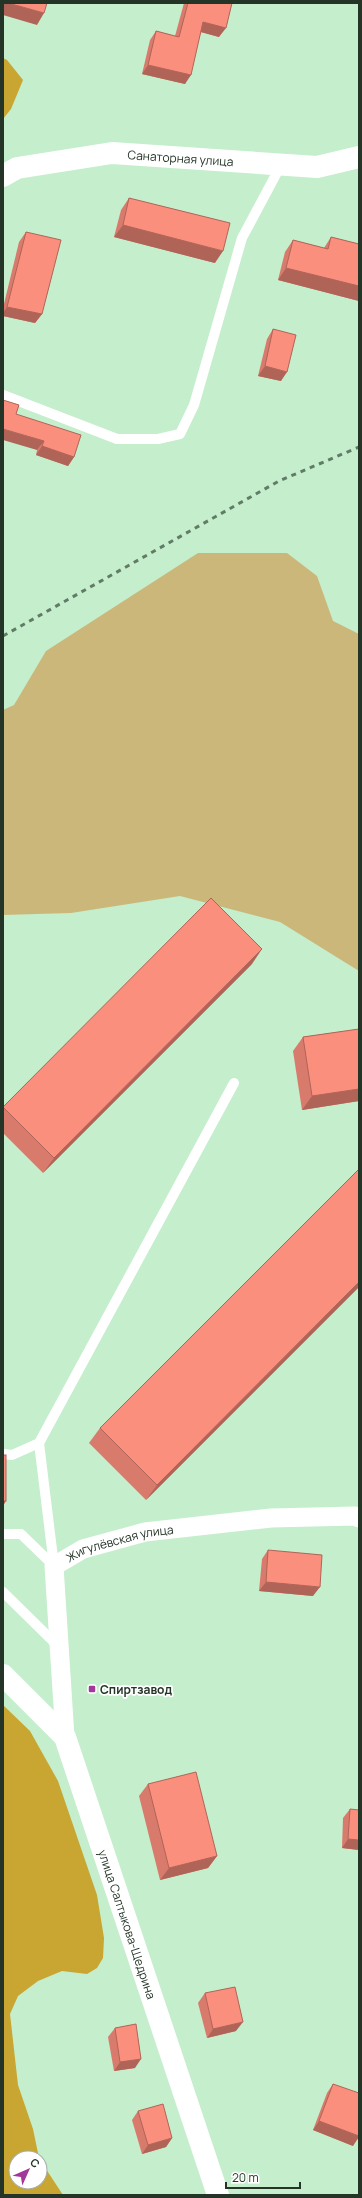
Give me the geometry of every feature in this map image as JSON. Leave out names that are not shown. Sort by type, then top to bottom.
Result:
[{"type":"street","name":"Санаторная улица","points":[[3,176],[17,168],[112,153],[317,167],[359,157]]},
{"type":"street","name":"Жигулёвская улица","points":[[65,1737],[54,1566],[83,1549],[145,1532],[271,1518],[355,1516],[359,1518]]},
{"type":"street","name":"улица Салтыкова-Щедрина","points":[[3,1675],[65,1737],[218,2195]]},
{"type":"lane","points":[[3,395],[117,439],[158,439],[180,434],[194,405],[242,238],[281,165]]},
{"type":"lane","points":[[54,1566],[39,1443],[234,1083]]},
{"type":"lane","points":[[3,1454],[12,1455],[39,1443]]},
{"type":"lane","points":[[3,1534],[21,1534],[54,1566]]},
{"type":"lane","points":[[3,1592],[58,1646]]},
{"type":"shaded area","points":[[3,58],[7,60],[23,80],[11,109],[3,119]]},
{"type":"shaded area","points":[[198,553],[287,553],[317,576],[333,621],[359,634],[359,971],[280,922],[180,896],[71,913],[3,915],[3,710],[14,705],[46,651]]},
{"type":"shaded area","points":[[3,1705],[30,1731],[58,1781],[97,1895],[104,1938],[103,1958],[97,1968],[87,1974],[62,1971],[38,1981],[18,1996],[10,2014],[18,2085],[33,2129],[37,2150],[8,2150],[8,2190],[48,2190],[48,2172],[63,2195],[3,2195]]},
{"type":"building","points":[[8,3],[47,3],[44,13]]},
{"type":"building","points":[[188,3],[232,3],[226,28],[203,22],[191,75],[148,65],[156,31],[179,37]]},
{"type":"building","points":[[129,198],[230,223],[223,251],[123,225]]},
{"type":"building","points":[[26,232],[61,240],[42,314],[7,307]]},
{"type":"building","points":[[331,237],[359,244],[359,286],[286,268],[293,240],[328,249]]},
{"type":"building","points":[[273,329],[296,335],[287,372],[265,366]]},
{"type":"building","points":[[3,400],[19,405],[16,414],[81,435],[74,457],[42,446],[44,441],[3,429]]},
{"type":"building","points":[[211,898],[262,949],[54,1158],[3,1107]]},
{"type":"building","points":[[359,1029],[359,1089],[312,1096],[303,1037]]},
{"type":"building","points":[[359,1169],[359,1282],[157,1485],[100,1428]]},
{"type":"building","points":[[3,1455],[6,1455],[6,1501],[3,1501]]},
{"type":"building","points":[[268,1550],[322,1555],[320,1587],[266,1582]]},
{"type":"building","points":[[196,1772],[217,1856],[169,1868],[148,1784]]},
{"type":"building","points":[[350,1809],[359,1810],[359,1840],[348,1839]]},
{"type":"building","points":[[235,1987],[243,2022],[213,2029],[205,1993]]},
{"type":"building","points":[[136,2024],[141,2059],[120,2062],[115,2028]]},
{"type":"building","points":[[333,2084],[359,2093],[359,2136],[319,2121]]},
{"type":"building","points":[[163,2104],[172,2138],[148,2145],[138,2111]]},
{"type":"railway","points":[[3,636],[279,481],[359,447]]},
{"type":"place","name":"Спиртзавод","points":[[92,1689]]}]
